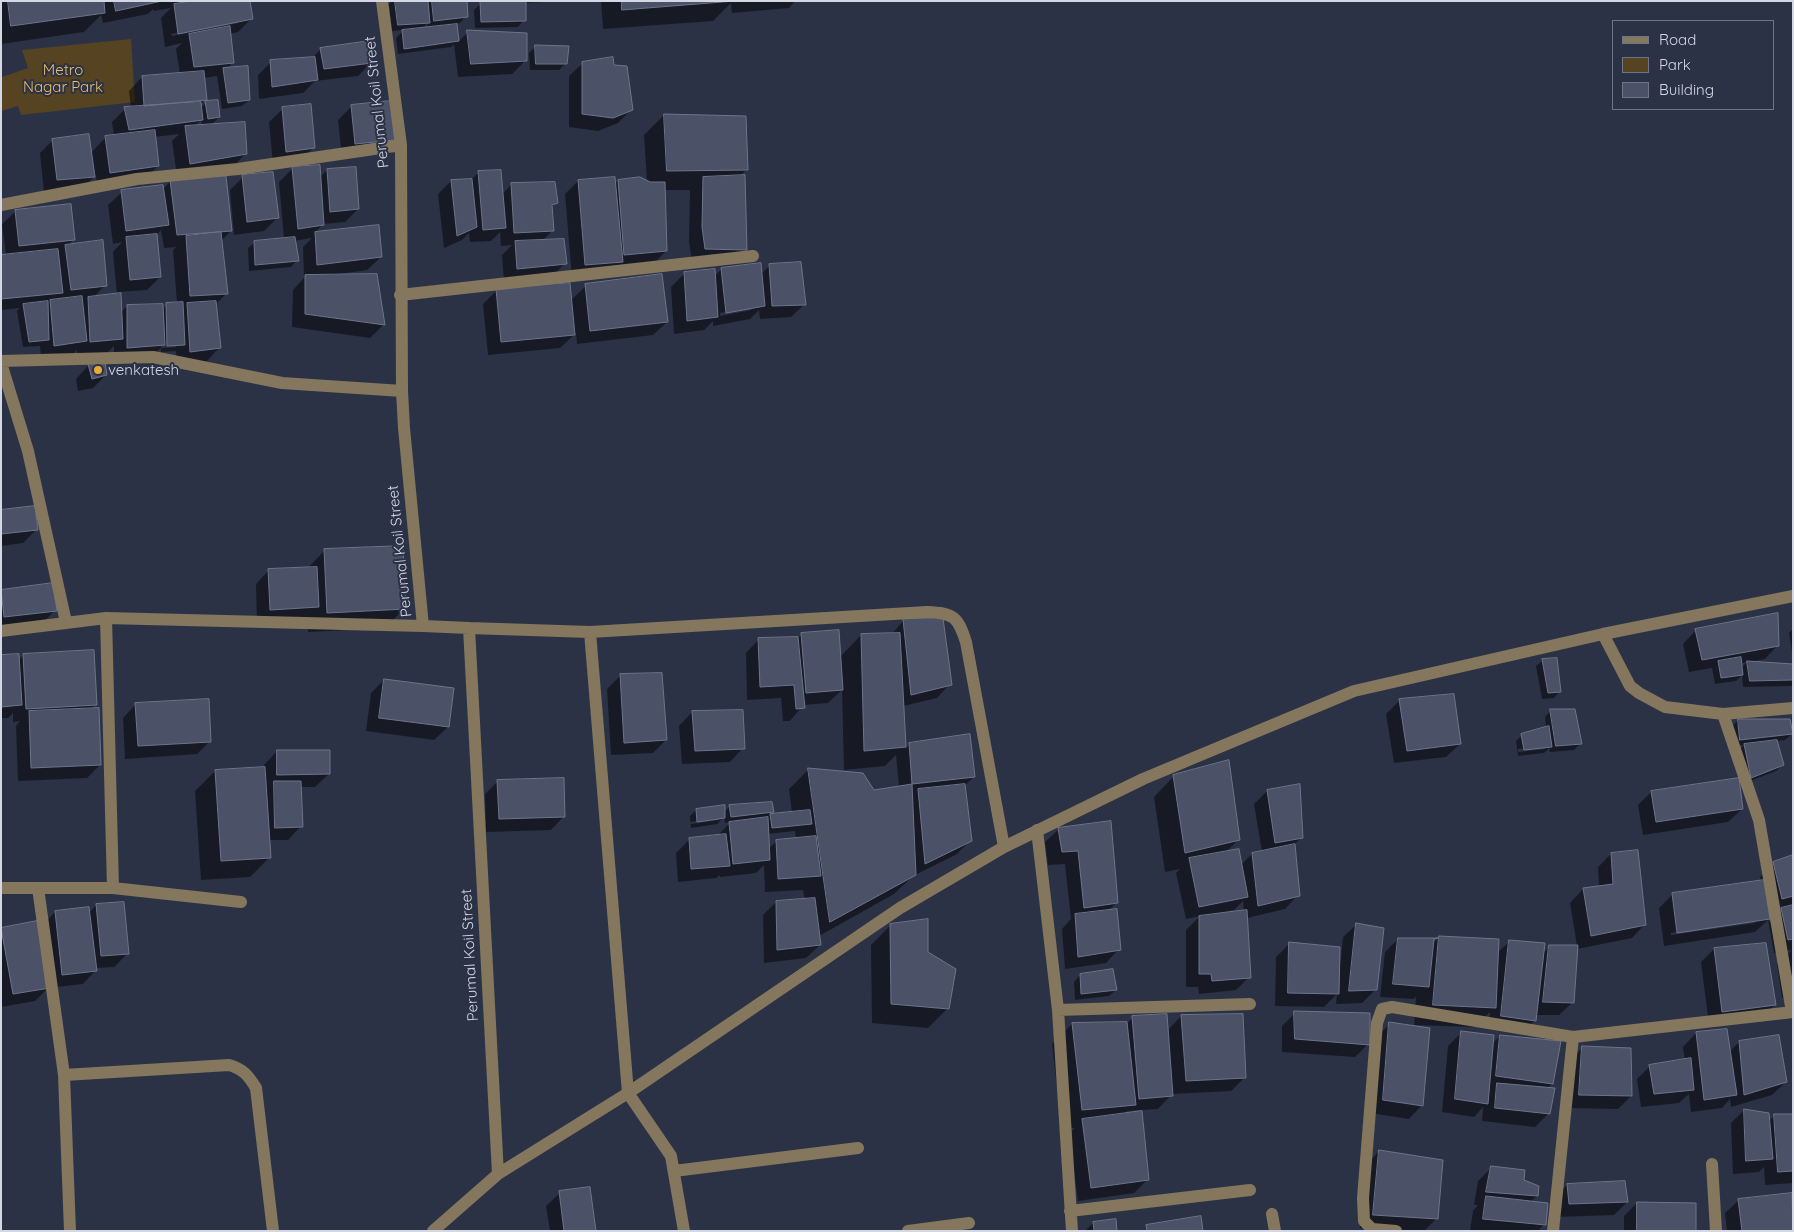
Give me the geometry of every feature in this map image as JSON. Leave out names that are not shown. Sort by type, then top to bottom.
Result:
[{"type":"street","name":"Perumal Koil Street","points":[[382,1],[401,145],[400,294],[402,391],[423,626],[469,628],[498,1174]]},
{"type":"street","points":[[1,205],[137,179],[238,168],[401,145]]},
{"type":"street","points":[[400,294],[753,256]]},
{"type":"street","points":[[66,622],[28,451],[1,362],[153,357],[282,383],[402,391]]},
{"type":"street","points":[[433,1231],[498,1174],[628,1093],[900,908],[1004,847],[1143,778],[1354,691],[1603,634],[1793,596]]},
{"type":"street","points":[[469,628],[590,632],[927,612],[945,613],[961,626],[966,642],[1004,847]]},
{"type":"street","points":[[106,618],[114,888]]},
{"type":"street","points":[[1,631],[106,618],[423,626]]},
{"type":"street","points":[[590,632],[628,1093],[671,1156],[684,1231]]},
{"type":"street","points":[[1603,634],[1630,686],[1639,693],[1665,706],[1723,714],[1793,708]]},
{"type":"street","points":[[1396,1231],[1372,1229],[1364,1220],[1362,1198],[1377,1023],[1382,1009],[1392,1007],[1573,1037],[1792,1012],[1759,820],[1723,714]]},
{"type":"street","points":[[1036,830],[1058,1010],[1072,1231]]},
{"type":"street","points":[[1,888],[114,888],[241,902]]},
{"type":"street","points":[[38,888],[64,1075],[70,1231]]},
{"type":"street","points":[[1058,1010],[1250,1004]]},
{"type":"street","points":[[1553,1231],[1573,1037]]},
{"type":"street","points":[[64,1075],[229,1065],[239,1068],[246,1073],[256,1088],[273,1231]]},
{"type":"street","points":[[674,1171],[858,1148]]},
{"type":"street","points":[[1712,1164],[1716,1231]]},
{"type":"street","points":[[1070,1211],[1250,1190]]},
{"type":"street","points":[[1272,1214],[1275,1231]]},
{"type":"street","points":[[908,1231],[969,1223]]},
{"type":"green space","name":"Metro Nagar Park","points":[[131,39],[135,102],[21,115],[18,106],[1,111],[2,77],[28,68],[22,50]]},
{"type":"building","points":[[8,1],[104,1],[105,13],[11,26]]},
{"type":"building","points":[[114,1],[162,1],[116,11]]},
{"type":"building","points":[[192,1],[250,1],[253,19],[178,34],[174,4]]},
{"type":"building","points":[[395,1],[428,1],[430,23],[398,25]]},
{"type":"building","points":[[432,1],[467,1],[468,17],[434,21]]},
{"type":"building","points":[[526,1],[526,21],[481,22],[480,2]]},
{"type":"building","points":[[622,1],[735,1],[622,10]]},
{"type":"building","points":[[457,24],[459,41],[404,49],[402,30]]},
{"type":"building","points":[[230,26],[234,63],[194,67],[189,34]]},
{"type":"building","points":[[467,30],[527,33],[527,61],[471,64]]},
{"type":"building","points":[[370,41],[372,63],[324,69],[320,48]]},
{"type":"building","points":[[535,45],[569,46],[567,64],[536,64]]},
{"type":"building","points":[[315,57],[318,80],[272,87],[270,60]]},
{"type":"building","points":[[613,57],[614,65],[627,66],[633,110],[613,118],[582,114],[582,62]]},
{"type":"building","points":[[248,66],[250,100],[228,103],[223,68]]},
{"type":"building","points":[[204,71],[207,100],[144,106],[142,76]]},
{"type":"building","points":[[218,100],[220,117],[208,119],[205,101]]},
{"type":"building","points":[[391,101],[395,140],[355,144],[351,105]]},
{"type":"building","points":[[201,102],[203,120],[129,130],[124,107]]},
{"type":"building","points":[[311,104],[315,148],[286,152],[282,107]]},
{"type":"building","points":[[664,114],[746,116],[748,170],[667,171]]},
{"type":"building","points":[[245,122],[247,154],[190,164],[185,126]]},
{"type":"building","points":[[155,130],[159,166],[110,173],[105,136]]},
{"type":"building","points":[[89,134],[95,177],[57,180],[52,139]]},
{"type":"building","points":[[320,165],[324,225],[298,229],[292,167]]},
{"type":"building","points":[[356,167],[359,209],[330,212],[327,169]]},
{"type":"building","points":[[501,170],[506,228],[483,230],[478,171]]},
{"type":"building","points":[[273,172],[279,218],[247,222],[242,175]]},
{"type":"building","points":[[745,175],[747,250],[705,249],[702,227],[703,177]]},
{"type":"building","points":[[226,176],[232,231],[177,235],[170,180]]},
{"type":"building","points":[[615,177],[623,262],[585,265],[578,180]]},
{"type":"building","points":[[640,177],[650,182],[665,182],[667,251],[624,255],[618,180]]},
{"type":"building","points":[[472,179],[477,227],[457,236],[451,180]]},
{"type":"building","points":[[555,182],[558,203],[552,205],[554,231],[514,233],[511,183]]},
{"type":"building","points":[[163,185],[169,225],[126,231],[121,190]]},
{"type":"building","points":[[71,204],[75,240],[19,246],[15,210]]},
{"type":"building","points":[[379,225],[382,257],[317,265],[315,232]]},
{"type":"building","points":[[221,232],[228,294],[190,296],[186,236]]},
{"type":"building","points":[[157,234],[161,277],[130,280],[126,237]]},
{"type":"building","points":[[295,237],[299,261],[255,265],[254,241]]},
{"type":"building","points":[[564,239],[567,264],[517,269],[515,241]]},
{"type":"building","points":[[103,240],[107,286],[71,290],[65,245]]},
{"type":"building","points":[[58,249],[63,293],[1,299],[1,255]]},
{"type":"building","points":[[801,262],[806,305],[772,306],[769,264]]},
{"type":"building","points":[[761,263],[765,306],[726,313],[721,268]]},
{"type":"building","points":[[715,269],[718,317],[687,321],[684,272]]},
{"type":"building","points":[[377,274],[385,325],[305,314],[305,275]]},
{"type":"building","points":[[662,274],[668,322],[590,331],[585,284]]},
{"type":"building","points":[[570,283],[575,335],[501,342],[496,289]]},
{"type":"building","points":[[121,293],[123,339],[90,342],[88,297]]},
{"type":"building","points":[[82,296],[87,341],[54,346],[50,300]]},
{"type":"building","points":[[48,301],[49,340],[29,342],[23,304]]},
{"type":"building","points":[[216,301],[221,348],[190,352],[187,303]]},
{"type":"building","points":[[183,302],[185,345],[167,346],[166,303]]},
{"type":"building","points":[[163,304],[165,345],[127,348],[127,305]]},
{"type":"building","name":"venkatesh","points":[[105,361],[107,375],[92,379],[88,364]]},
{"type":"building","points":[[35,506],[38,530],[1,534],[1,510]]},
{"type":"building","points":[[403,546],[406,609],[327,613],[324,549]]},
{"type":"building","points":[[317,567],[319,607],[270,610],[268,569]]},
{"type":"building","points":[[53,583],[57,611],[4,617],[1,590]]},
{"type":"building","points":[[1778,613],[1779,646],[1702,660],[1695,629]]},
{"type":"building","points":[[943,618],[952,685],[911,695],[903,619]]},
{"type":"building","points":[[839,630],[843,690],[806,693],[801,633]]},
{"type":"building","points":[[900,633],[906,747],[864,751],[861,634]]},
{"type":"building","points":[[798,637],[805,708],[796,709],[794,685],[760,687],[758,638]]},
{"type":"building","points":[[94,650],[97,705],[26,709],[23,654]]},
{"type":"building","points":[[19,654],[22,705],[1,707],[1,655]]},
{"type":"building","points":[[1741,657],[1743,675],[1721,678],[1718,661]]},
{"type":"building","points":[[1557,658],[1561,692],[1548,693],[1542,659]]},
{"type":"building","points":[[1747,661],[1793,664],[1793,680],[1750,681]]},
{"type":"building","points":[[662,673],[667,740],[624,743],[620,674]]},
{"type":"building","points":[[384,679],[454,688],[449,727],[379,718]]},
{"type":"building","points":[[1454,694],[1461,744],[1407,751],[1399,699]]},
{"type":"building","points":[[209,699],[211,742],[138,746],[135,703]]},
{"type":"building","points":[[99,708],[101,765],[31,768],[29,711]]},
{"type":"building","points":[[1550,709],[1575,709],[1582,744],[1556,746]]},
{"type":"building","points":[[743,710],[745,749],[695,751],[692,711]]},
{"type":"building","points":[[1738,719],[1790,719],[1793,734],[1740,740]]},
{"type":"building","points":[[1549,726],[1552,747],[1524,750],[1521,734]]},
{"type":"building","points":[[970,734],[975,777],[912,784],[909,743]]},
{"type":"building","points":[[1777,740],[1784,765],[1751,778],[1744,744]]},
{"type":"building","points":[[277,750],[330,750],[330,774],[277,775]]},
{"type":"building","points":[[1229,760],[1240,840],[1185,853],[1173,775]]},
{"type":"building","points":[[265,767],[271,858],[221,861],[215,770]]},
{"type":"building","points":[[808,768],[863,773],[874,790],[912,784],[916,875],[830,922]]},
{"type":"building","points":[[564,778],[565,817],[499,819],[497,780]]},
{"type":"building","points":[[1739,778],[1743,809],[1656,822],[1651,791]]},
{"type":"building","points":[[274,781],[301,781],[303,827],[275,828]]},
{"type":"building","points":[[965,784],[972,841],[925,864],[918,789]]},
{"type":"building","points":[[1300,784],[1303,838],[1275,843],[1267,790]]},
{"type":"building","points":[[772,802],[774,812],[731,817],[729,805]]},
{"type":"building","points":[[725,805],[725,818],[697,822],[696,809]]},
{"type":"building","points":[[810,810],[812,824],[772,828],[770,814]]},
{"type":"building","points":[[768,817],[770,860],[733,864],[729,822]]},
{"type":"building","points":[[1111,821],[1118,903],[1084,908],[1078,851],[1062,852],[1058,828]]},
{"type":"building","points":[[726,834],[730,866],[691,869],[689,838]]},
{"type":"building","points":[[816,836],[821,876],[778,879],[776,840]]},
{"type":"building","points":[[1295,844],[1300,896],[1258,906],[1252,853]]},
{"type":"building","points":[[1239,849],[1248,897],[1199,907],[1189,858]]},
{"type":"building","points":[[1638,850],[1646,925],[1591,936],[1583,888],[1613,884],[1611,853]]},
{"type":"building","points":[[1793,855],[1793,896],[1782,899],[1773,862]]},
{"type":"building","points":[[1764,880],[1770,919],[1677,933],[1672,893]]},
{"type":"building","points":[[815,898],[821,945],[777,950],[776,901]]},
{"type":"building","points":[[124,902],[129,954],[101,956],[96,904]]},
{"type":"building","points":[[1793,905],[1793,939],[1788,940],[1781,908]]},
{"type":"building","points":[[89,907],[97,971],[62,975],[55,911]]},
{"type":"building","points":[[1117,909],[1121,950],[1078,957],[1075,914]]},
{"type":"building","points":[[1247,910],[1251,978],[1212,981],[1211,974],[1199,974],[1199,916]]},
{"type":"building","points":[[928,919],[928,952],[956,969],[949,1009],[891,1004],[890,924]]},
{"type":"building","points":[[37,921],[50,988],[13,994],[1,928]]},
{"type":"building","points":[[1356,923],[1384,928],[1377,990],[1349,991]]},
{"type":"building","points":[[1439,936],[1499,939],[1496,1008],[1433,1005]]},
{"type":"building","points":[[1398,938],[1438,938],[1434,939],[1429,987],[1393,984]]},
{"type":"building","points":[[1509,940],[1545,943],[1536,1021],[1501,1016]]},
{"type":"building","points":[[1289,942],[1340,947],[1339,994],[1288,993]]},
{"type":"building","points":[[1766,943],[1776,1005],[1722,1012],[1714,948]]},
{"type":"building","points":[[1549,945],[1578,945],[1574,1003],[1543,1002]]},
{"type":"building","points":[[1113,969],[1117,990],[1081,994],[1080,974]]},
{"type":"building","points":[[1294,1011],[1370,1013],[1370,1045],[1295,1039]]},
{"type":"building","points":[[1167,1014],[1173,1096],[1139,1099],[1132,1016]]},
{"type":"building","points":[[1243,1014],[1246,1078],[1186,1081],[1181,1015]]},
{"type":"building","points":[[1127,1022],[1136,1105],[1082,1110],[1072,1023]]},
{"type":"building","points":[[1389,1022],[1430,1028],[1423,1106],[1383,1100]]},
{"type":"building","points":[[1727,1029],[1737,1095],[1704,1100],[1696,1032]]},
{"type":"building","points":[[1461,1031],[1494,1035],[1488,1104],[1455,1099]]},
{"type":"building","points":[[1500,1035],[1561,1041],[1553,1084],[1496,1076]]},
{"type":"building","points":[[1779,1035],[1787,1082],[1744,1095],[1739,1041]]},
{"type":"building","points":[[1582,1046],[1631,1048],[1632,1096],[1579,1095]]},
{"type":"building","points":[[1691,1058],[1694,1090],[1654,1094],[1649,1065]]},
{"type":"building","points":[[1497,1083],[1555,1088],[1550,1114],[1495,1108]]},
{"type":"building","points":[[1744,1109],[1769,1113],[1773,1159],[1746,1161]]},
{"type":"building","points":[[1142,1111],[1149,1180],[1091,1188],[1082,1119]]},
{"type":"building","points":[[1774,1114],[1793,1114],[1793,1171],[1778,1172]]},
{"type":"building","points":[[1379,1150],[1443,1160],[1438,1219],[1373,1215]]},
{"type":"building","points":[[1491,1166],[1525,1170],[1524,1180],[1539,1186],[1538,1196],[1486,1192]]},
{"type":"building","points":[[1625,1181],[1628,1202],[1569,1204],[1567,1184]]},
{"type":"building","points":[[590,1187],[596,1231],[564,1231],[559,1191]]},
{"type":"building","points":[[1792,1193],[1793,1231],[1742,1231],[1738,1199]]},
{"type":"building","points":[[1486,1196],[1548,1203],[1546,1225],[1483,1219]]},
{"type":"building","points":[[1637,1202],[1696,1203],[1696,1231],[1637,1231]]},
{"type":"building","points":[[1201,1216],[1203,1231],[1147,1231],[1146,1225]]},
{"type":"building","points":[[1116,1219],[1117,1231],[1094,1231],[1093,1222]]},
{"type":"place","name":"venkatesh","points":[[98,370]]}]
